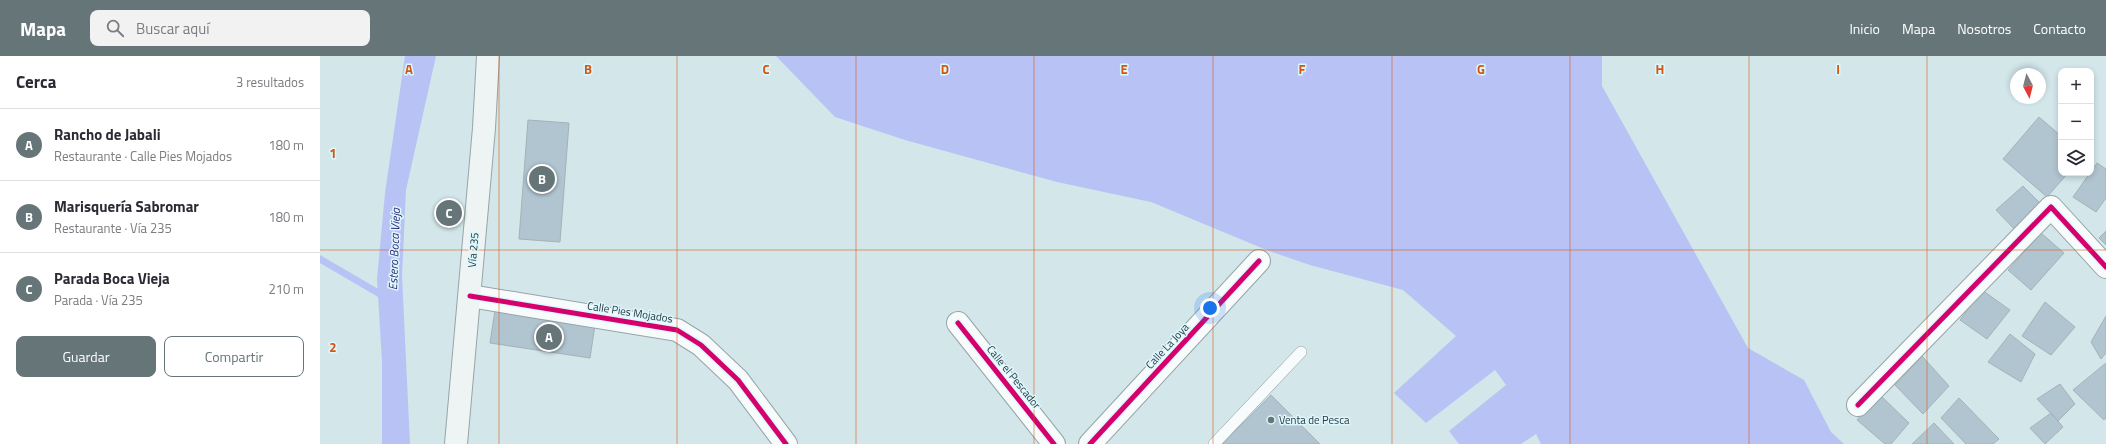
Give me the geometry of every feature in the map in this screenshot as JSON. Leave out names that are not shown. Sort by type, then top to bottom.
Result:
[{"type":"main road","name":"Vía 235","points":[[456,444],[470,296],[488,56]]},
{"type":"street","points":[[1858,405],[2051,207],[2106,267]]},
{"type":"street","name":"Calle La Joya","points":[[1090,444],[1259,261]]},
{"type":"street","name":"Calle Pies Mojados","points":[[470,296],[677,330],[701,345],[738,380],[786,444]]},
{"type":"street","name":"Calle el Pescador","points":[[958,323],[1054,444]]},
{"type":"lane","points":[[1214,444],[1301,352]]},
{"type":"water","name":"Estero Boca Vieja","points":[[405,56],[436,56],[406,190],[402,276],[410,444],[382,444],[382,362],[377,279],[385,193]]},
{"type":"water","points":[[776,56],[1602,56],[1602,86],[1748,348],[1804,380],[1831,432],[1844,444],[1541,444],[1536,434],[1521,444],[1459,444],[1449,431],[1506,385],[1495,370],[1426,423],[1394,393],[1456,336],[1403,290],[1310,265],[1269,251],[1151,202],[1057,182],[905,140],[835,117]]},
{"type":"building","points":[[2039,117],[2058,133],[2058,176],[2065,176],[2047,197],[2003,159]]},
{"type":"building","points":[[528,120],[569,123],[560,242],[519,239]]},
{"type":"building","points":[[2097,163],[2106,169],[2106,198],[2096,212],[2073,197],[2088,176],[2094,176],[2094,167]]},
{"type":"building","points":[[2023,186],[2044,207],[2017,232],[1996,210]]},
{"type":"building","points":[[2106,231],[2106,245],[2099,238]]},
{"type":"building","points":[[2041,233],[2064,253],[2031,290],[2008,270]]},
{"type":"building","points":[[1982,290],[2010,310],[1987,339],[1960,320]]},
{"type":"building","points":[[2045,302],[2075,327],[2051,355],[2022,336]]},
{"type":"building","points":[[495,310],[595,325],[590,358],[490,343]]},
{"type":"building","points":[[2106,316],[2106,353],[2101,359],[2091,342]]},
{"type":"building","points":[[2010,334],[2035,354],[2021,382],[1988,362]]},
{"type":"building","points":[[1922,356],[1949,386],[1923,414],[1895,385]]},
{"type":"building","points":[[2106,363],[2106,418],[2104,420],[2073,390]]},
{"type":"building","points":[[2060,384],[2075,404],[2058,421],[2037,399]]},
{"type":"building","points":[[1878,393],[1909,423],[1891,444],[1885,444],[1857,420]]},
{"type":"building","name":"Venta de Pesca","points":[[1271,395],[1320,444],[1222,444]]},
{"type":"building","points":[[1959,398],[1999,439],[1993,444],[1966,444],[1941,418]]},
{"type":"building","points":[[2051,413],[2063,427],[2045,444],[2030,428]]},
{"type":"building","points":[[1934,423],[1954,444],[1912,444]]},
{"type":"waterway","points":[[320,259],[385,297]]},
{"type":"cycle path","points":[[1858,405],[2051,207],[2106,267]]},
{"type":"cycle path","points":[[1090,444],[1259,261]]},
{"type":"cycle path","points":[[470,296],[677,330],[701,345],[738,380],[786,444]]},
{"type":"cycle path","points":[[958,323],[1054,444]]},
{"type":"place","name":"Marisquería Sabromar","points":[[542,179]]},
{"type":"place","name":"Parada Boca Vieja","points":[[449,213]]},
{"type":"place","name":"Rancho de Jabali","points":[[549,337]]},
{"type":"place","name":"Venta de Pesca","points":[[1271,420]]}]
